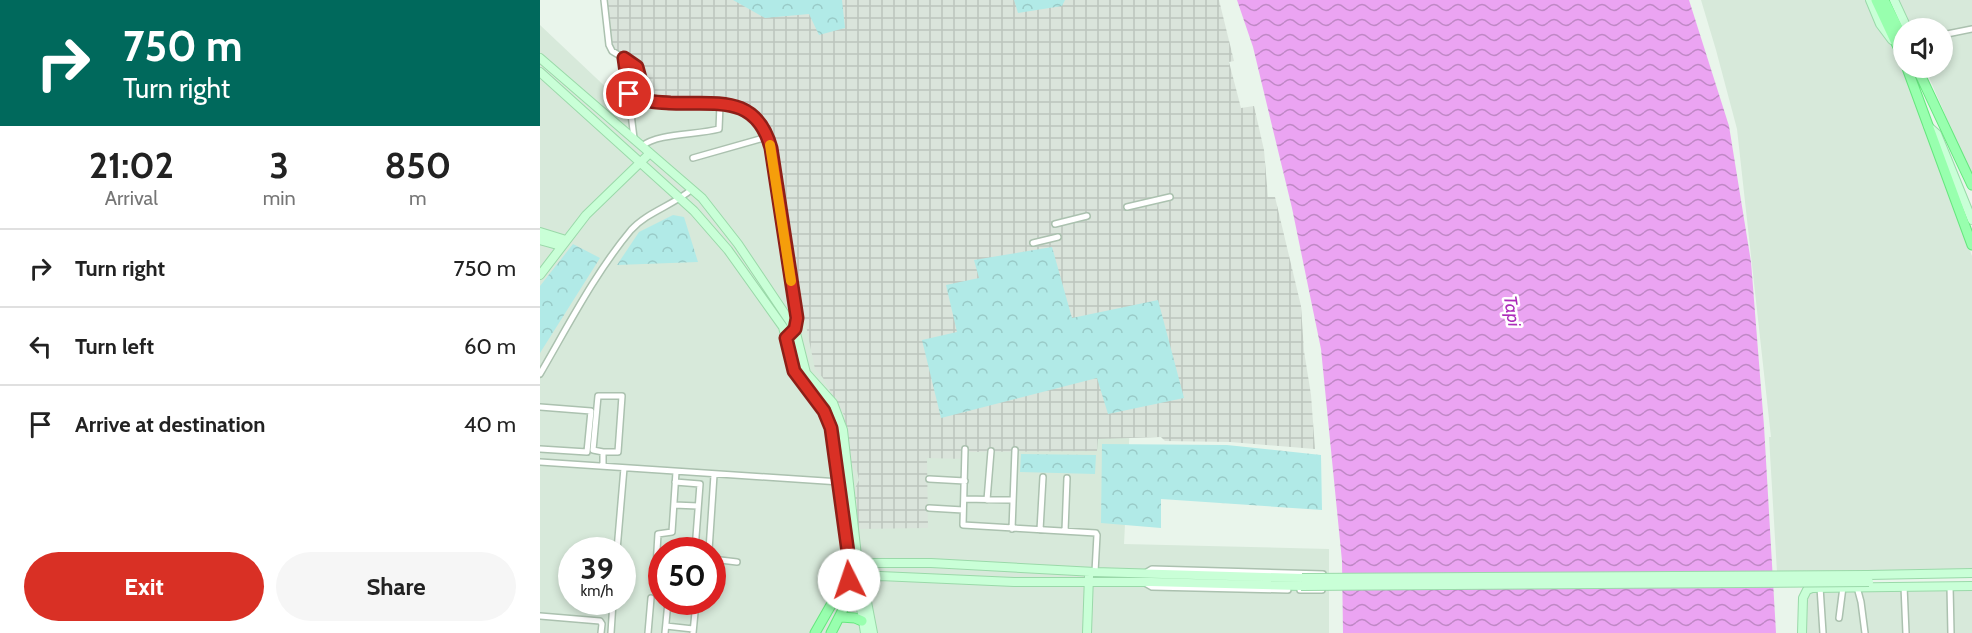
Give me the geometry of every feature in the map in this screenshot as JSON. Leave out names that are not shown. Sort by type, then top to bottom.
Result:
[{"type":"main road","points":[[1870,0],[1880,24],[1893,36]]},
{"type":"main road","points":[[1876,0],[1889,18]]},
{"type":"main road","points":[[1884,0],[1893,27]]},
{"type":"main road","points":[[1894,0],[1902,18]]},
{"type":"main road","points":[[540,58],[702,198],[738,244],[795,329],[806,373],[833,403],[843,430],[850,480],[856,566]]},
{"type":"main road","points":[[540,72],[694,211],[728,250],[783,327],[794,371],[824,411],[831,428],[836,453],[838,483],[856,566],[865,572],[831,633]]},
{"type":"main road","points":[[1911,78],[1972,245]]},
{"type":"main road","points":[[1923,78],[1972,185]]},
{"type":"main road","points":[[1941,117],[1939,132],[1972,209]]},
{"type":"main road","points":[[1928,126],[1937,134],[1972,220]]},
{"type":"main road","points":[[540,275],[586,215],[650,153]]},
{"type":"main road","points":[[540,232],[564,243]]},
{"type":"main road","points":[[540,240],[564,243]]},
{"type":"main road","points":[[815,633],[847,577],[847,571],[856,566],[875,563],[931,563],[1144,578],[1301,582],[1869,578],[1972,581]]},
{"type":"main road","points":[[1869,578],[1972,573]]},
{"type":"main road","points":[[847,577],[851,582],[860,582],[880,576],[1014,582],[1091,575]]},
{"type":"main road","points":[[1087,633],[1091,575]]},
{"type":"main road","points":[[860,582],[862,621],[865,633]]},
{"type":"main road","points":[[860,582],[873,633]]},
{"type":"main road","points":[[1802,633],[1804,593],[1807,590],[1820,587],[1972,586]]},
{"type":"main road","points":[[841,617],[862,621]]},
{"type":"street","points":[[604,0],[609,45],[612,51],[637,67],[646,100],[740,106],[753,115],[767,136],[771,148],[797,318],[795,329],[786,338]]},
{"type":"street","points":[[1953,33],[1972,29]]},
{"type":"street","points":[[624,58],[638,143],[656,138],[702,134],[719,129],[720,105]]},
{"type":"street","points":[[693,158],[767,136]]},
{"type":"street","points":[[540,374],[600,274],[632,229],[643,220],[681,199],[692,189]]},
{"type":"street","points":[[1127,207],[1170,197]]},
{"type":"street","points":[[1055,224],[1087,216]]},
{"type":"street","points":[[1033,243],[1058,237]]},
{"type":"street","points":[[598,396],[622,396],[618,452],[603,452],[593,450],[598,396]]},
{"type":"street","points":[[540,406],[591,411],[586,453],[540,449]]},
{"type":"street","points":[[965,449],[963,525],[1097,534],[1091,575]]},
{"type":"street","points":[[1012,529],[1015,450]]},
{"type":"street","points":[[987,500],[991,451]]},
{"type":"street","points":[[603,452],[603,466]]},
{"type":"street","points":[[540,462],[838,483],[850,480]]},
{"type":"street","points":[[618,537],[624,468]]},
{"type":"street","points":[[658,537],[658,534],[672,532],[676,472]]},
{"type":"street","points":[[710,537],[714,475]]},
{"type":"street","points":[[1040,530],[1043,477]]},
{"type":"street","points":[[1065,531],[1067,478]]},
{"type":"street","points":[[929,479],[964,481]]},
{"type":"street","points":[[675,482],[700,483],[696,537]]},
{"type":"street","points":[[964,499],[1013,500]]},
{"type":"street","points":[[674,505],[698,506]]},
{"type":"street","points":[[929,508],[963,510]]},
{"type":"street","points":[[726,561],[737,562]]},
{"type":"street","points":[[1152,569],[1322,573],[1323,589],[1152,587],[1144,578],[1152,569]]},
{"type":"street","points":[[1904,586],[1906,633]]},
{"type":"street","points":[[1950,586],[1951,633]]},
{"type":"street","points":[[1820,587],[1823,633]]},
{"type":"street","points":[[1839,618],[1843,587]]},
{"type":"street","points":[[1857,587],[1864,633]]},
{"type":"street","points":[[611,633],[612,615]]},
{"type":"street","points":[[648,633],[650,615]]},
{"type":"street","points":[[665,633],[667,615]]},
{"type":"street","points":[[666,626],[693,631],[695,615]]},
{"type":"street","points":[[540,616],[598,621],[602,624],[601,633]]},
{"type":"shaded area","points":[[606,0],[1219,0],[1234,61],[1229,62],[1241,108],[1254,106],[1264,150],[1268,197],[1275,197],[1301,306],[1315,449],[1230,442],[1165,441],[1161,437],[1098,439],[1097,451],[965,452],[964,459],[927,458],[928,528],[857,529],[853,492],[859,480],[857,471],[852,468],[844,415],[823,378],[815,369],[789,244],[775,144],[762,123],[740,103],[645,99],[637,60],[620,56],[611,46]]},
{"type":"shaded area","points":[[1701,0],[1866,0],[1876,25],[1893,45],[1893,78],[1906,78],[1972,256],[1972,571],[1777,572],[1769,437],[1771,437],[1737,129]]},
{"type":"shaded area","points":[[1895,0],[1972,0],[1972,177],[1929,78],[1953,78],[1953,18],[1904,18]]},
{"type":"shaded area","points":[[540,25],[631,111],[753,94],[1130,423],[1124,544],[1329,549],[1329,633],[540,633]]},
{"type":"shaded area","points":[[1972,585],[1972,633],[1804,633],[1805,597],[1811,590]]},
{"type":"green space","points":[[733,0],[842,0],[845,28],[819,35],[809,14],[765,18]]},
{"type":"green space","points":[[1014,0],[1065,0],[1062,6],[1018,13]]},
{"type":"green space","points":[[673,215],[684,217],[698,262],[617,265],[639,232]]},
{"type":"green space","points":[[573,244],[600,258],[540,353],[540,286]]},
{"type":"green space","points":[[1052,247],[1072,318],[1158,300],[1184,398],[1108,414],[1097,378],[941,418],[922,340],[957,332],[946,285],[979,278],[974,260]]},
{"type":"green space","points":[[1102,444],[1227,445],[1321,455],[1322,510],[1161,499],[1161,528],[1101,523]]},
{"type":"green space","points":[[1021,454],[1096,455],[1095,474],[1020,472]]},
{"type":"water","name":"Tapi","points":[[1237,0],[1689,0],[1729,126],[1751,262],[1764,426],[1776,633],[1343,633],[1342,561],[1321,349],[1292,208],[1253,47]]},
{"type":"slow traffic","points":[[770,145],[791,281]]},
{"type":"route","points":[[629,94],[624,58],[637,67],[646,100],[740,106],[753,115],[766,133],[771,148],[797,318],[795,329],[786,338],[788,351],[794,371],[824,411],[831,428],[850,567],[847,571],[849,580]]}]
